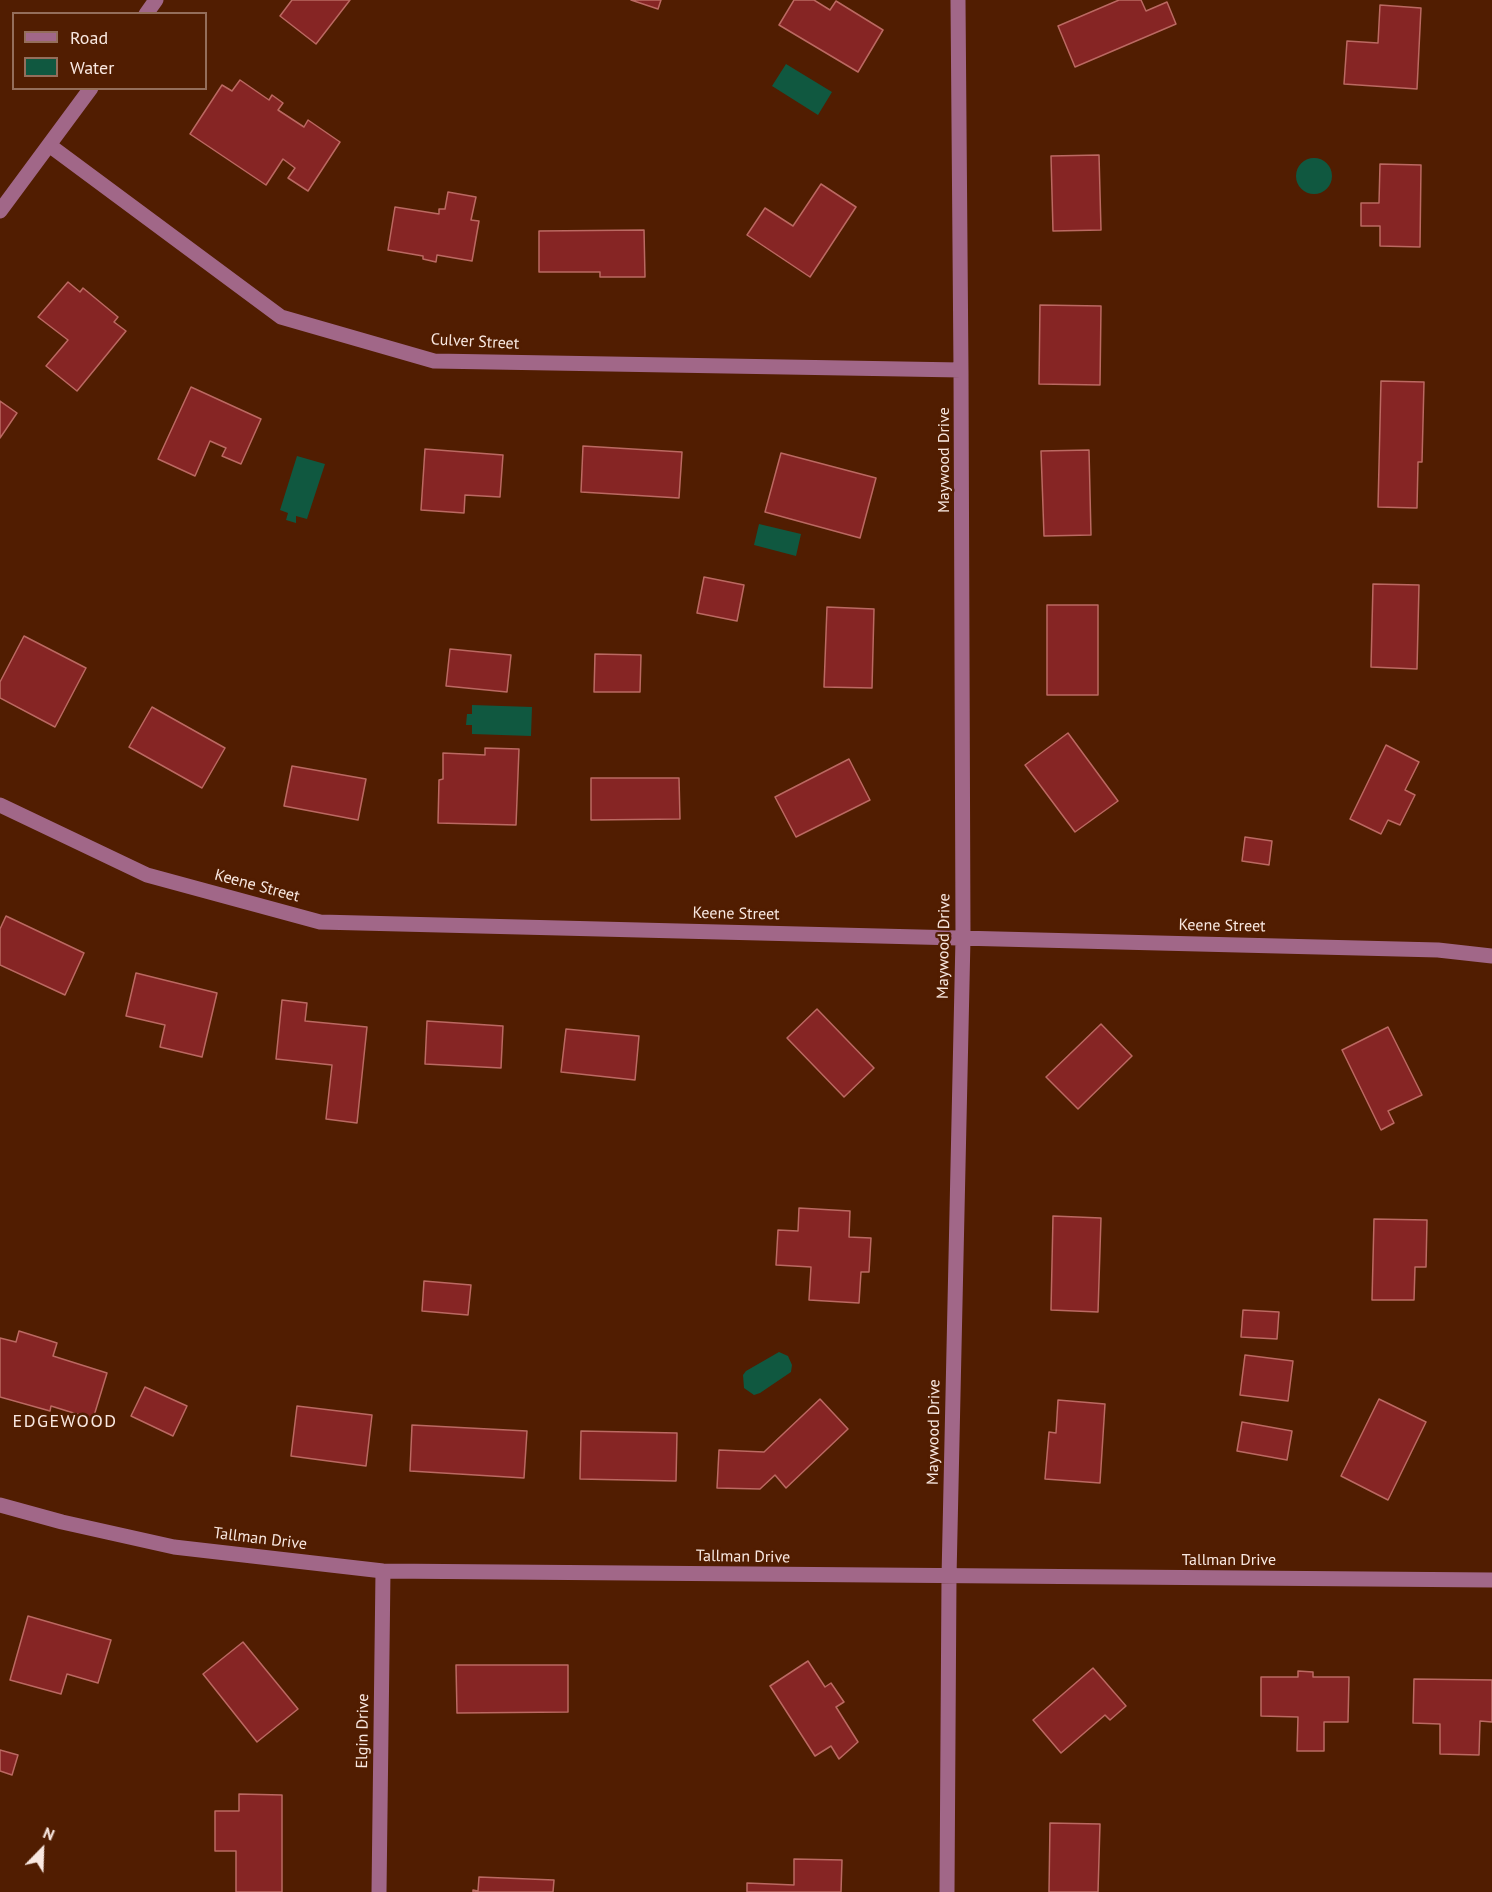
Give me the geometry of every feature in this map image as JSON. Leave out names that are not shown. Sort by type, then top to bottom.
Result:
[{"type":"street","name":"Maywood Drive","points":[[947,1892],[949,1577],[963,938],[958,0]]},
{"type":"street","points":[[0,211],[90,90]]},
{"type":"street","name":"Culver Street","points":[[49,145],[281,317],[434,361],[961,370]]},
{"type":"street","name":"Keene Street","points":[[0,805],[147,875],[320,922],[1438,950],[1492,956]]},
{"type":"street","name":"Tallman Drive","points":[[0,1504],[62,1522],[174,1547],[383,1571],[1492,1580]]},
{"type":"street","name":"Elgin Drive","points":[[379,1892],[383,1571]]},
{"type":"water","points":[[786,64],[832,92],[818,115],[772,86]]},
{"type":"water","points":[[1314,158],[1327,163],[1332,176],[1327,189],[1314,194],[1301,189],[1296,176],[1301,163]]},
{"type":"water","points":[[297,456],[325,464],[307,519],[296,516],[296,523],[286,520],[288,513],[280,510]]},
{"type":"water","points":[[759,524],[801,534],[796,556],[754,545]]},
{"type":"water","points":[[472,705],[532,707],[531,736],[472,734],[472,725],[466,725],[467,714],[472,714]]},
{"type":"water","points":[[779,1352],[788,1356],[792,1365],[791,1372],[760,1393],[754,1395],[744,1388],[743,1375],[746,1371]]},
{"type":"building","points":[[292,0],[350,0],[316,44],[280,16]]},
{"type":"building","points":[[631,0],[661,0],[658,9]]},
{"type":"building","points":[[794,0],[814,0],[830,10],[836,1],[883,30],[858,72],[779,25]]},
{"type":"building","points":[[1119,0],[1141,0],[1146,11],[1167,2],[1176,24],[1075,67],[1058,26]]},
{"type":"building","points":[[1380,5],[1421,8],[1417,89],[1344,84],[1347,41],[1378,43]]},
{"type":"building","points":[[240,80],[269,100],[272,95],[283,103],[278,110],[304,127],[308,120],[340,142],[308,191],[288,178],[295,168],[283,159],[266,185],[190,134],[222,85],[232,91]]},
{"type":"building","points":[[1099,155],[1101,230],[1053,231],[1051,156]]},
{"type":"building","points":[[1380,164],[1421,165],[1420,247],[1380,246],[1380,226],[1361,226],[1361,203],[1379,203]]},
{"type":"building","points":[[821,184],[856,207],[810,277],[747,235],[765,208],[793,226]]},
{"type":"building","points":[[448,192],[476,197],[471,220],[479,221],[472,261],[437,255],[436,262],[423,259],[423,256],[388,250],[395,207],[439,214],[439,209],[445,209]]},
{"type":"building","points":[[644,230],[645,277],[600,277],[600,272],[539,272],[539,231]]},
{"type":"building","points":[[68,282],[80,292],[83,288],[118,317],[114,322],[126,331],[77,391],[46,366],[68,340],[38,317]]},
{"type":"building","points":[[1040,305],[1101,306],[1100,385],[1039,384]]},
{"type":"building","points":[[1381,381],[1424,382],[1422,462],[1418,462],[1417,508],[1378,507]]},
{"type":"building","points":[[191,387],[261,419],[241,464],[222,456],[226,448],[210,441],[195,476],[158,459]]},
{"type":"building","points":[[0,401],[17,413],[0,438]]},
{"type":"building","points":[[583,446],[682,452],[679,498],[581,492]]},
{"type":"building","points":[[425,449],[503,455],[500,497],[465,495],[464,513],[421,510]]},
{"type":"building","points":[[1089,450],[1091,535],[1044,536],[1041,451]]},
{"type":"building","points":[[781,453],[876,478],[860,538],[765,512]]},
{"type":"building","points":[[704,577],[744,585],[737,621],[697,613]]},
{"type":"building","points":[[1373,584],[1419,585],[1417,669],[1371,667]]},
{"type":"building","points":[[1047,605],[1098,605],[1098,695],[1047,695]]},
{"type":"building","points":[[827,607],[874,609],[872,688],[824,687]]},
{"type":"building","points":[[24,636],[86,668],[55,727],[0,698],[0,682]]},
{"type":"building","points":[[450,649],[511,655],[507,692],[446,686]]},
{"type":"building","points":[[595,654],[641,655],[640,692],[594,692]]},
{"type":"building","points":[[152,707],[225,748],[202,788],[129,747]]},
{"type":"building","points":[[1068,733],[1118,801],[1075,832],[1025,765]]},
{"type":"building","points":[[1386,745],[1419,762],[1405,790],[1415,795],[1400,825],[1388,820],[1381,834],[1350,819]]},
{"type":"building","points":[[485,748],[519,749],[516,825],[438,823],[439,780],[443,779],[443,753],[485,755]]},
{"type":"building","points":[[849,759],[870,800],[796,837],[775,797]]},
{"type":"building","points":[[292,766],[366,779],[358,820],[284,806]]},
{"type":"building","points":[[591,778],[679,778],[680,819],[591,820]]},
{"type":"building","points":[[1245,837],[1272,841],[1269,865],[1242,861]]},
{"type":"building","points":[[6,916],[84,953],[65,995],[0,965],[0,929]]},
{"type":"building","points":[[136,973],[217,993],[202,1057],[160,1047],[165,1025],[126,1016]]},
{"type":"building","points":[[282,1000],[307,1003],[305,1021],[367,1027],[357,1123],[326,1119],[332,1065],[276,1059]]},
{"type":"building","points":[[817,1009],[874,1068],[844,1097],[787,1038]]},
{"type":"building","points":[[427,1021],[503,1026],[501,1068],[425,1064]]},
{"type":"building","points":[[1101,1024],[1132,1056],[1078,1109],[1046,1077]]},
{"type":"building","points":[[1388,1027],[1422,1095],[1388,1111],[1394,1123],[1381,1130],[1342,1050]]},
{"type":"building","points":[[566,1029],[639,1036],[635,1080],[561,1072]]},
{"type":"building","points":[[799,1208],[850,1211],[849,1237],[871,1238],[869,1272],[861,1272],[859,1303],[809,1300],[811,1267],[776,1265],[778,1230],[798,1231]]},
{"type":"building","points":[[1053,1216],[1101,1218],[1098,1312],[1051,1310]]},
{"type":"building","points":[[1374,1219],[1427,1220],[1426,1267],[1415,1267],[1414,1300],[1372,1300]]},
{"type":"building","points":[[424,1281],[471,1285],[468,1315],[422,1311]]},
{"type":"building","points":[[1243,1310],[1279,1312],[1277,1339],[1241,1337]]},
{"type":"building","points":[[19,1331],[57,1343],[53,1356],[107,1373],[93,1419],[51,1406],[50,1411],[0,1397],[0,1338],[16,1342]]},
{"type":"building","points":[[1245,1355],[1293,1361],[1288,1401],[1240,1395]]},
{"type":"building","points":[[145,1387],[187,1406],[173,1436],[131,1416]]},
{"type":"building","points":[[820,1399],[848,1429],[786,1488],[775,1475],[760,1489],[717,1488],[719,1450],[764,1452]]},
{"type":"building","points":[[1379,1399],[1426,1422],[1388,1500],[1341,1476]]},
{"type":"building","points":[[1058,1400],[1105,1404],[1100,1483],[1045,1479],[1049,1432],[1056,1433]]},
{"type":"building","points":[[297,1406],[372,1415],[366,1466],[291,1456]]},
{"type":"building","points":[[1242,1422],[1292,1431],[1287,1460],[1237,1451]]},
{"type":"building","points":[[412,1425],[527,1431],[524,1478],[410,1471]]},
{"type":"building","points":[[581,1431],[677,1433],[676,1481],[580,1479]]},
{"type":"building","points":[[28,1616],[111,1640],[98,1683],[67,1674],[61,1694],[10,1680]]},
{"type":"building","points":[[243,1642],[298,1709],[257,1742],[203,1674]]},
{"type":"building","points":[[808,1661],[825,1687],[831,1683],[844,1702],[836,1707],[858,1742],[839,1759],[831,1746],[815,1756],[770,1686]]},
{"type":"building","points":[[456,1665],[568,1665],[568,1712],[457,1713]]},
{"type":"building","points":[[1093,1668],[1126,1706],[1110,1720],[1105,1715],[1061,1753],[1033,1720]]},
{"type":"building","points":[[1298,1671],[1313,1672],[1313,1677],[1349,1677],[1348,1722],[1324,1722],[1324,1751],[1297,1751],[1298,1717],[1261,1716],[1261,1677],[1298,1677]]},
{"type":"building","points":[[1414,1679],[1492,1680],[1492,1722],[1480,1721],[1479,1755],[1440,1754],[1440,1724],[1413,1723]]},
{"type":"building","points":[[0,1750],[18,1755],[12,1775],[0,1771]]},
{"type":"building","points":[[239,1794],[282,1795],[282,1892],[236,1892],[236,1851],[215,1851],[215,1811],[239,1811]]},
{"type":"building","points":[[1050,1823],[1100,1824],[1098,1892],[1049,1892]]},
{"type":"building","points":[[794,1859],[842,1860],[841,1892],[747,1892],[747,1883],[794,1885]]},
{"type":"building","points":[[479,1877],[554,1880],[553,1892],[473,1892],[473,1890],[478,1891]]},
{"type":"district","name":"EDGEWOOD","points":[[65,1422]]}]
